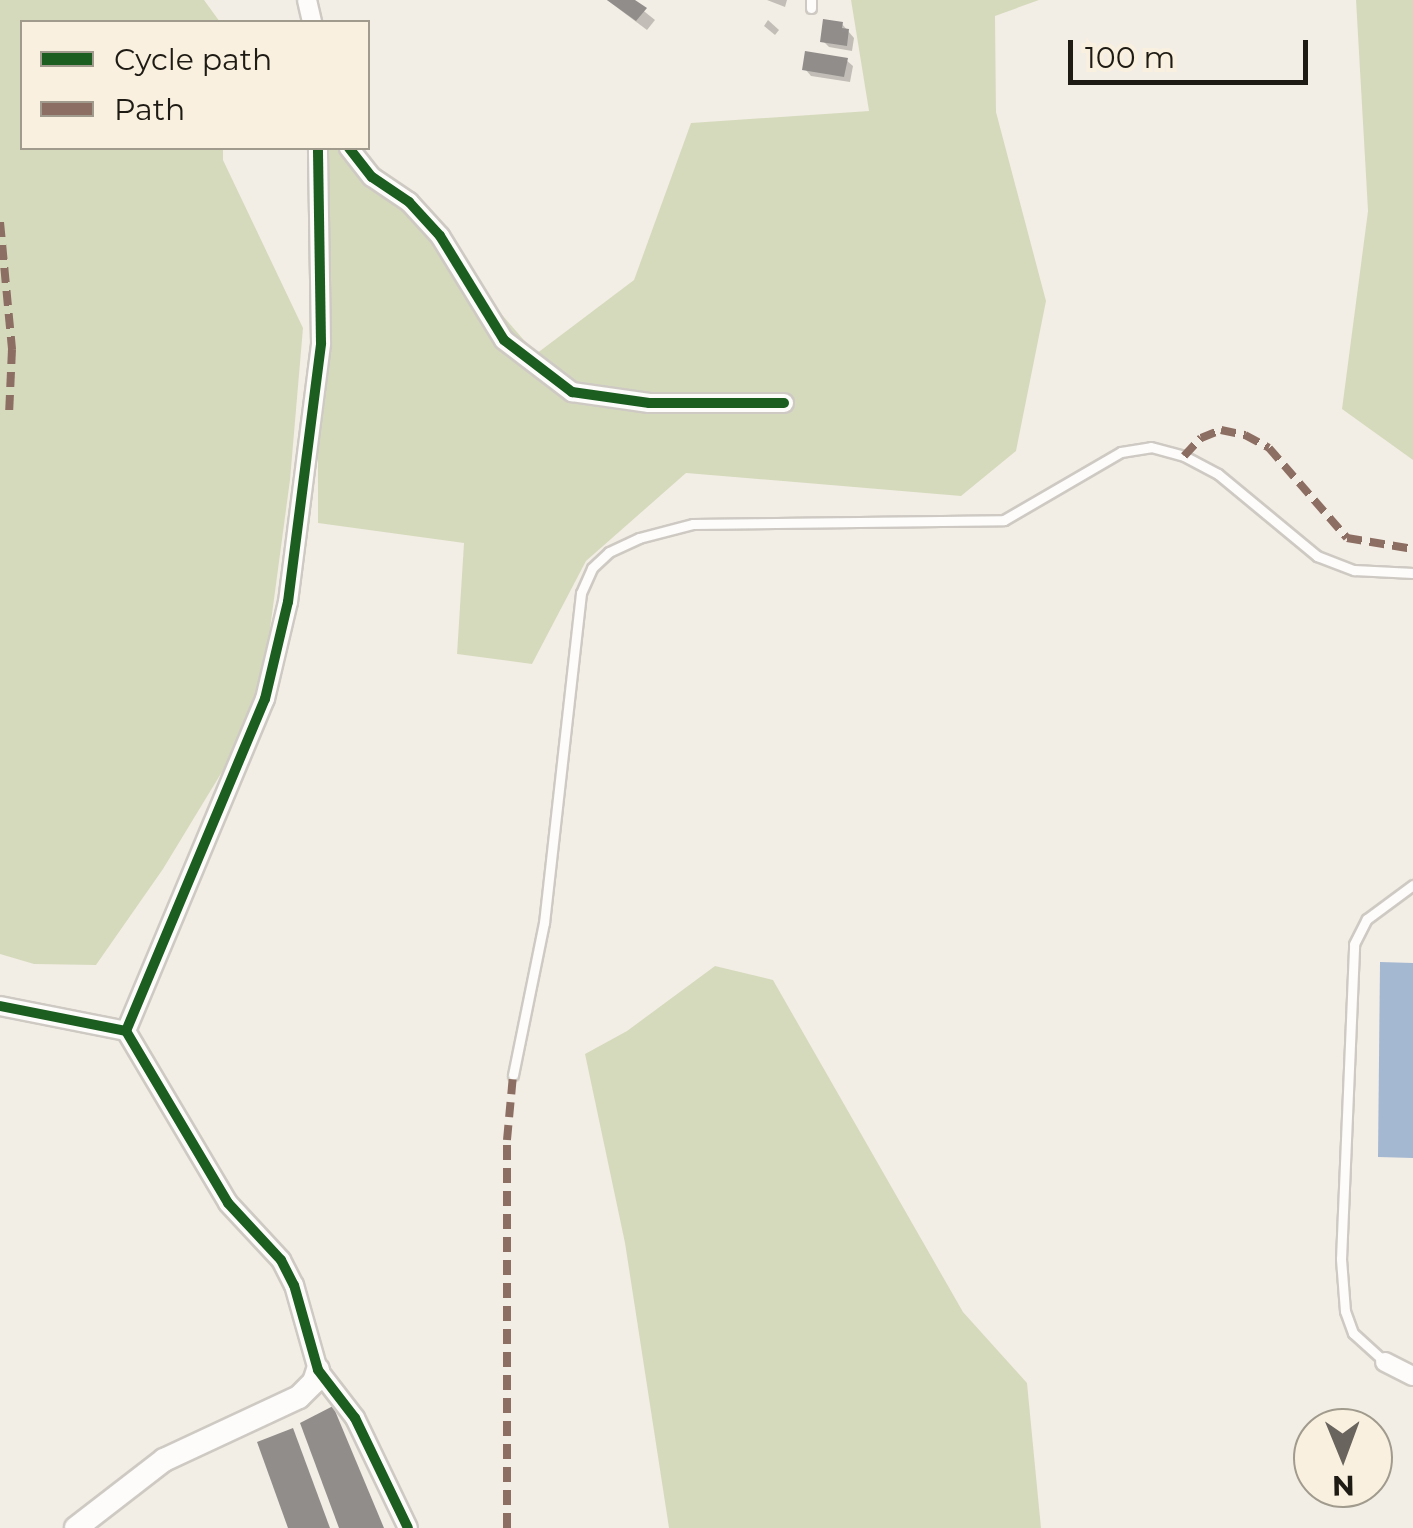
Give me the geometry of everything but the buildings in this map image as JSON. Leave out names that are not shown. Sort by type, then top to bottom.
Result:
[{"type":"street","points":[[126,1031],[264,699],[288,602],[322,343],[318,150]]},
{"type":"street","points":[[351,150],[372,177],[408,202],[440,236],[504,340],[572,392],[648,403],[784,403]]},
{"type":"street","points":[[0,1006],[126,1031],[228,1203],[288,1272],[318,1370],[355,1418],[408,1528]]},
{"type":"street","points":[[1384,1362],[1413,1376]]},
{"type":"street","points":[[76,1528],[164,1460],[299,1397],[314,1382],[318,1370]]},
{"type":"lane","points":[[512,1075],[544,923],[581,593],[592,568],[609,552],[639,538],[693,524],[1004,520],[1120,452],[1151,446],[1184,456],[1218,474],[1317,556],[1354,570],[1413,573]]},
{"type":"lane","points":[[1384,1362],[1353,1333],[1345,1311],[1341,1259],[1354,944],[1368,919],[1413,885]]},
{"type":"green space","points":[[0,0],[204,0],[219,20],[20,20],[20,150],[223,150],[223,160],[303,328],[290,480],[259,711],[163,869],[96,965],[34,964],[0,954]]},
{"type":"green space","points":[[851,0],[1039,0],[995,16],[996,112],[1046,301],[1016,451],[961,496],[686,473],[586,561],[532,664],[457,654],[464,543],[318,523],[318,171],[323,150],[349,150],[357,172],[426,227],[536,354],[634,280],[691,123],[869,111]]},
{"type":"green space","points":[[1356,0],[1413,0],[1413,460],[1342,409],[1368,211]]},
{"type":"green space","points":[[715,966],[773,980],[963,1312],[1027,1383],[1041,1528],[669,1528],[625,1243],[585,1054],[627,1031]]},
{"type":"water","points":[[1380,962],[1413,963],[1413,1158],[1378,1157]]},
{"type":"marked path","points":[[0,222],[12,349],[9,414]]},
{"type":"marked path","points":[[1184,456],[1201,438],[1221,430],[1245,435],[1269,448],[1347,538],[1413,549]]},
{"type":"marked path","points":[[507,1528],[507,1140],[513,1075]]},
{"type":"cycle path","points":[[126,1031],[265,699],[288,602],[321,343],[318,150]]},
{"type":"cycle path","points":[[351,150],[372,177],[409,202],[440,236],[504,340],[572,392],[649,403],[784,403]]},
{"type":"cycle path","points":[[0,1006],[126,1031],[228,1203],[281,1260],[294,1285],[318,1370],[355,1418],[408,1528]]}]
